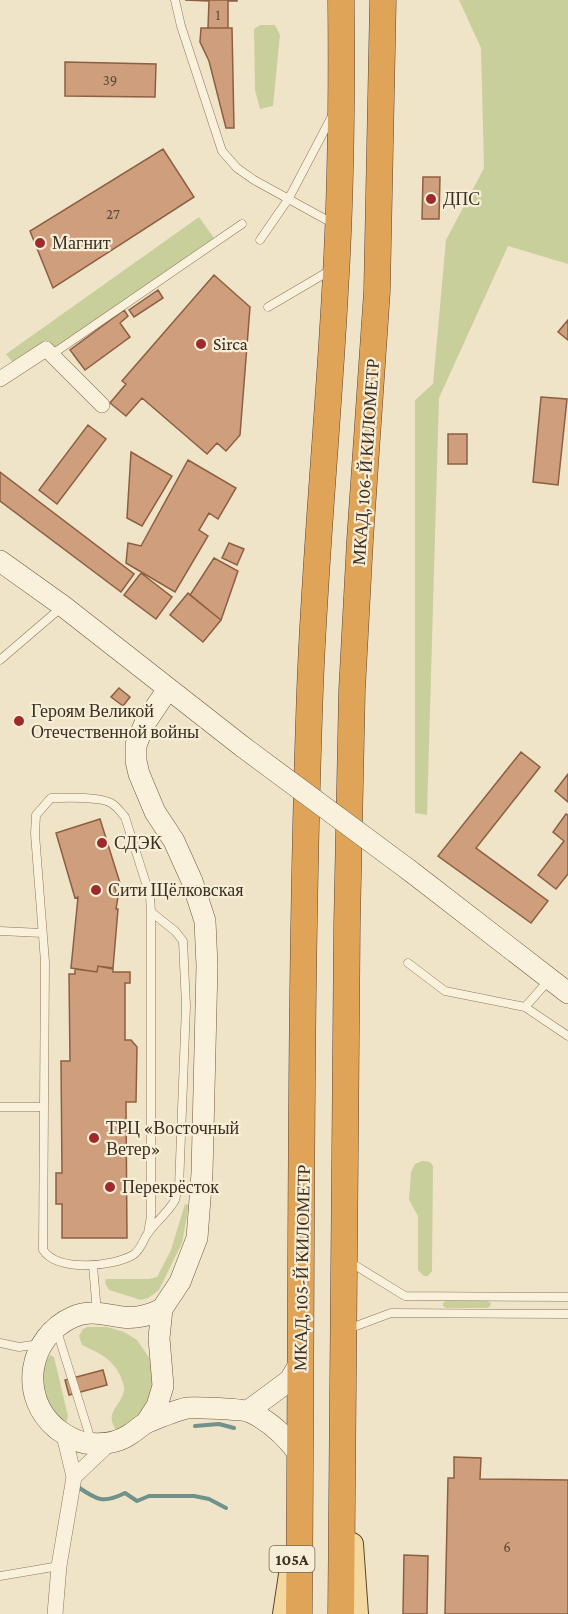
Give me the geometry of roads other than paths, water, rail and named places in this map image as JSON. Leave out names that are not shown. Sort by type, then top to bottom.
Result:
[{"type":"highway","points":[[336,267],[341,98],[341,0]]},
{"type":"highway","name":"МКАД, 106-Й КИЛОМЕТР","points":[[345,1259],[346,924],[352,690],[377,291],[383,0]]},
{"type":"highway","name":"МКАД, 105-Й КИЛОМЕТР","points":[[299,1614],[305,923],[310,688],[336,267]]},
{"type":"highway","points":[[340,1614],[345,1259]]},
{"type":"main road","points":[[342,1419],[357,1614]]},
{"type":"main road","name":"105A","points":[[284,1614],[300,1504]]},
{"type":"street","points":[[0,379],[46,349],[102,405]]},
{"type":"street","points":[[2,565],[63,606],[243,747],[409,870],[568,993]]},
{"type":"street","points":[[146,1423],[157,1406],[163,1386],[159,1338],[162,1310],[180,1282],[197,1238],[202,1173],[207,966],[205,921],[192,881],[174,841],[155,812],[139,774],[136,760],[136,745],[145,723],[168,689]]},
{"type":"street","points":[[162,1310],[144,1317],[123,1317],[97,1312],[75,1316],[56,1327],[37,1353],[32,1384],[37,1404],[48,1422],[64,1435],[84,1443],[128,1437],[146,1423],[188,1408],[248,1411],[289,1439],[301,1457]]},
{"type":"street","points":[[123,1317],[141,1328],[154,1343],[162,1362]]},
{"type":"street","points":[[248,1411],[291,1380],[301,1361]]},
{"type":"street","points":[[163,1386],[188,1408]]},
{"type":"street","points":[[64,1435],[74,1478]]},
{"type":"street","points":[[55,1614],[59,1566],[74,1478],[102,1442]]},
{"type":"lane","points":[[175,0],[181,26],[222,151],[237,168],[254,180],[338,226]]},
{"type":"lane","points":[[260,240],[289,198],[341,98]]},
{"type":"lane","points":[[51,355],[242,224]]},
{"type":"lane","points":[[268,307],[336,267]]},
{"type":"lane","points":[[0,660],[63,606]]},
{"type":"lane","points":[[148,1233],[151,1216],[152,912],[150,896],[125,818],[111,802],[82,797],[51,798],[36,815],[35,834],[45,962],[43,1250],[48,1257],[57,1261],[93,1266],[118,1261],[136,1254],[148,1233],[174,1201],[179,1187],[186,1006],[183,941],[175,931],[152,912]]},
{"type":"lane","points":[[0,931],[42,933]]},
{"type":"lane","points":[[408,963],[445,991],[525,1007],[568,1036]]},
{"type":"lane","points":[[525,1007],[550,979]]},
{"type":"lane","points":[[0,1107],[43,1107]]},
{"type":"lane","points":[[178,1172],[202,1173]]},
{"type":"lane","points":[[345,1259],[405,1296],[568,1297]]},
{"type":"lane","points":[[93,1266],[97,1312]]},
{"type":"lane","points":[[344,1330],[391,1312],[568,1314]]},
{"type":"lane","points":[[56,1327],[102,1442]]},
{"type":"lane","points":[[0,1343],[37,1353]]},
{"type":"lane","points":[[19,1347],[37,1353]]},
{"type":"lane","points":[[0,1576],[59,1566]]},
{"type":"waterway","points":[[195,1426],[219,1424],[234,1428]]},
{"type":"waterway","points":[[78,1487],[100,1499],[111,1499],[125,1493],[137,1501],[149,1496],[194,1496],[209,1499],[226,1508]]},
{"type":"place","name":"ДПС","points":[[431,199]]},
{"type":"place","name":"Магнит","points":[[40,243]]},
{"type":"place","name":"Sirca","points":[[201,344]]},
{"type":"place","name":"Героям Великой Отечественной войны","points":[[19,721]]},
{"type":"place","name":"СДЭК","points":[[102,843]]},
{"type":"place","name":"Сити Щёлковская","points":[[96,890]]},
{"type":"place","name":"ТРЦ «Восточный Ветер»","points":[[94,1138]]},
{"type":"place","name":"Перекрёсток","points":[[110,1187]]}]
